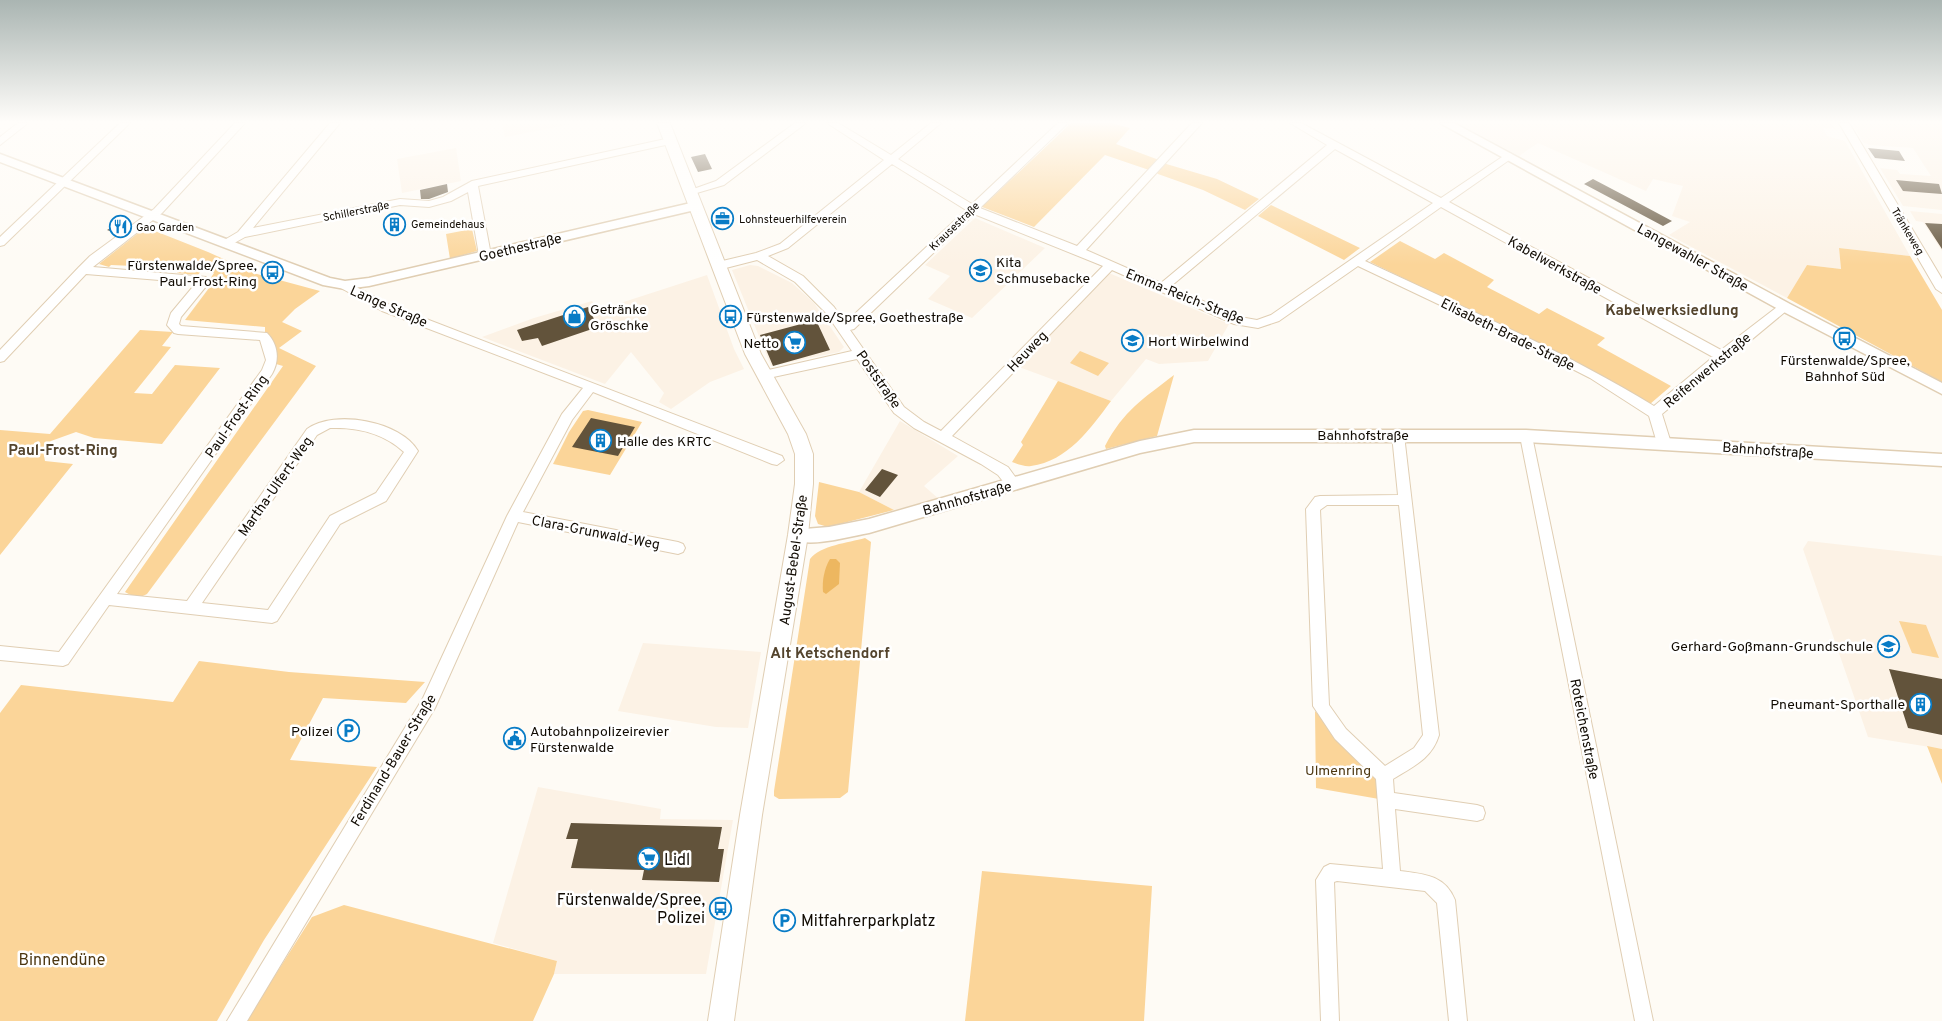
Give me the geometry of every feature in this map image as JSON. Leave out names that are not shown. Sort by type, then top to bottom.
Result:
[{"type":"main road","name":"August-Bebel-Straße","points":[[682,171],[750,347],[797,434],[804,454],[804,484],[798,535],[752,806],[722,1021]]},
{"type":"street","name":"Lange Straße","points":[[34,171],[328,282],[345,285],[362,297],[777,460]]},
{"type":"street","points":[[0,243],[76,171]]},
{"type":"street","points":[[0,358],[83,270],[103,252],[153,216],[195,171]]},
{"type":"street","points":[[242,234],[295,171]]},
{"type":"street","name":"Schillerstraße","points":[[225,244],[242,234],[400,202],[415,206],[453,198],[472,184],[533,171]]},
{"type":"street","points":[[690,192],[720,184],[737,171]]},
{"type":"street","points":[[718,266],[759,256],[784,246],[878,171]]},
{"type":"street","name":"Emma-Reich-Straße","points":[[909,171],[972,208],[1079,251],[1238,321],[1258,324],[1275,318],[1487,171]]},
{"type":"street","name":"Krausestraße","points":[[843,328],[850,326],[1012,171]]},
{"type":"street","points":[[1079,251],[1153,171]]},
{"type":"street","points":[[1163,287],[1302,171]]},
{"type":"street","name":"Kabelwerkstraße","points":[[1382,171],[1722,356]]},
{"type":"street","name":"Langewahler Straße","points":[[1535,171],[1785,307],[1942,389]]},
{"type":"street","name":"Tränkeweg","points":[[1873,171],[1942,289]]},
{"type":"street","points":[[472,184],[485,255]]},
{"type":"street","name":"Goethestraße","points":[[345,285],[369,282],[695,206]]},
{"type":"street","name":"Poststraße","points":[[759,256],[804,283],[830,310],[899,410],[918,424],[1003,471],[1014,485]]},
{"type":"street","name":"Elisabeth-Brade-Straße","points":[[1357,261],[1545,350],[1594,376],[1655,413]]},
{"type":"street","name":"Heuweg","points":[[943,437],[1110,265]]},
{"type":"street","name":"Paul-Frost-Ring","points":[[0,652],[63,659],[268,371],[272,360],[272,352],[268,340],[262,336],[178,330],[172,325],[175,316],[202,284],[202,280],[198,278],[83,270]]},
{"type":"street","name":"Reifenwerkstraße","points":[[1664,443],[1655,413],[1722,356],[1785,307]]},
{"type":"street","points":[[764,376],[774,372],[860,354]]},
{"type":"street","name":"Ferdinand-Bauer-Straße","points":[[236,1021],[429,703],[514,516],[567,417],[591,386]]},
{"type":"street","name":"Martha-Ulfert-Weg","points":[[107,598],[272,617],[335,520],[381,497],[411,451],[399,440],[369,428],[333,422],[322,424],[314,430],[191,607]]},
{"type":"street","points":[[1384,775],[1425,749],[1430,742],[1431,735],[1398,435]]},
{"type":"street","name":"Bahnhofstraße","points":[[798,535],[829,534],[854,530],[1140,447],[1194,436],[1526,436],[1942,460]]},
{"type":"street","name":"Roteichenstraße","points":[[1526,436],[1644,1021]]},
{"type":"street","points":[[1392,879],[1384,775],[1326,718],[1321,706],[1313,510],[1320,501],[1327,500],[1406,500]]},
{"type":"street","name":"Clara-Grunwald-Weg","points":[[514,516],[678,548]]},
{"type":"street","points":[[1386,800],[1477,814]]},
{"type":"street","points":[[1330,1021],[1325,880],[1330,873],[1337,872],[1428,883],[1440,891],[1446,900],[1458,1021]]},
{"type":"shaded area","points":[[399,171],[459,171],[461,181],[402,193]]},
{"type":"shaded area","points":[[1600,171],[1862,171],[1910,256],[1839,248],[1841,269],[1807,265],[1787,298],[1669,235],[1690,222],[1672,216],[1683,186],[1653,179],[1646,191]]},
{"type":"shaded area","points":[[1882,171],[1897,171],[1900,174],[1931,176],[1928,171],[1942,171],[1942,210],[1903,206]]},
{"type":"shaded area","points":[[1910,211],[1942,214],[1942,251],[1923,222],[1916,221]]},
{"type":"shaded area","name":"Kita Schmusebacke","points":[[975,218],[1045,248],[972,318],[928,299],[950,276],[925,265]]},
{"type":"shaded area","name":"Netto","points":[[750,265],[758,266],[792,283],[814,303],[844,347],[839,352],[771,366],[732,270]]},
{"type":"shaded area","name":"Hort Wirbelwind","points":[[1109,273],[1229,324],[1208,361],[1159,364],[1146,359],[1111,401],[1019,367]]},
{"type":"shaded area","points":[[707,275],[734,349],[744,369],[710,382],[671,409],[659,402],[664,393],[631,352],[605,384],[482,337],[534,318],[592,301],[599,310]]},
{"type":"shaded area","points":[[900,421],[958,456],[924,486],[939,499],[894,510],[859,492]]},
{"type":"shaded area","name":"Gerhard-Goßmann-Grundschule","points":[[1808,541],[1942,556],[1942,749],[1868,737],[1803,549]]},
{"type":"shaded area","points":[[830,559],[836,559],[840,563],[839,584],[826,594],[823,592],[823,579]]},
{"type":"shaded area","points":[[643,643],[761,652],[748,728],[716,727],[618,711]]},
{"type":"shaded area","points":[[538,787],[661,809],[660,819],[733,820],[706,974],[554,974],[557,961],[493,943]]},
{"type":"green space","points":[[1021,171],[1090,171],[1034,227],[982,207]]},
{"type":"green space","points":[[1189,171],[1217,179],[1259,199],[1245,210],[1203,190],[1156,172]]},
{"type":"green space","points":[[1271,205],[1360,248],[1344,260],[1258,216]]},
{"type":"green space","points":[[150,229],[257,274],[320,291],[295,309],[282,322],[302,331],[279,348],[316,366],[147,594],[138,597],[125,592],[283,366],[276,364],[274,342],[265,333],[265,327],[185,320],[215,280],[210,279],[214,273],[201,271],[198,275],[177,273],[180,268],[111,265],[109,267],[99,264],[142,230]]},
{"type":"green space","points":[[472,229],[477,251],[450,259],[446,234]]},
{"type":"green space","points":[[1400,241],[1435,259],[1444,253],[1494,280],[1487,287],[1539,314],[1547,308],[1605,338],[1597,345],[1671,386],[1650,404],[1552,350],[1370,262]]},
{"type":"green space","points":[[1839,248],[1910,256],[1942,310],[1942,382],[1787,298],[1807,265],[1841,269]]},
{"type":"green space","points":[[140,330],[173,332],[162,346],[171,347],[134,393],[152,394],[175,365],[220,368],[162,444],[94,438],[76,432],[51,441],[43,451],[45,461],[73,464],[0,555],[0,430],[50,434]]},
{"type":"green space","points":[[1080,351],[1109,363],[1098,376],[1070,363]]},
{"type":"green space","points":[[1174,375],[1157,436],[1106,449],[1105,446],[1112,434],[1127,414]]},
{"type":"green space","points":[[1058,381],[1111,401],[1086,433],[1067,451],[1056,458],[1031,466],[1012,462],[1023,445],[1021,442]]},
{"type":"green space","points":[[588,410],[642,422],[610,475],[553,464],[569,432],[583,411]]},
{"type":"green space","points":[[819,482],[859,492],[894,510],[828,527],[818,524],[815,516]]},
{"type":"green space","points":[[865,538],[871,542],[848,792],[840,798],[779,799],[774,796],[774,791],[810,559],[815,554],[835,545]]},
{"type":"green space","points":[[1899,621],[1926,625],[1939,658],[1912,653]]},
{"type":"green space","name":"Binnendüne","points":[[199,661],[289,672],[425,682],[406,703],[323,698],[290,760],[377,767],[264,940],[217,1021],[0,1021],[0,713],[21,685],[173,702]]},
{"type":"green space","name":"Ulmenring","points":[[1315,711],[1377,779],[1379,799],[1316,788]]},
{"type":"green space","points":[[1927,746],[1942,749],[1942,784]]},
{"type":"green space","points":[[982,871],[1152,886],[1144,1021],[965,1021]]},
{"type":"green space","points":[[344,905],[557,961],[554,974],[533,1021],[246,1021],[312,917]]},
{"type":"building","points":[[1593,179],[1672,221],[1663,226],[1584,184]]},
{"type":"building","points":[[1896,180],[1939,184],[1942,194],[1903,191]]},
{"type":"building","points":[[447,184],[448,192],[429,199],[421,199],[420,190]]},
{"type":"building","name":"Gemeindehaus","points":[[403,218],[404,232],[393,234],[392,220]]},
{"type":"building","name":"Gao Garden","points":[[122,221],[131,224],[117,234],[107,230]]},
{"type":"building","points":[[1925,223],[1942,224],[1942,249]]},
{"type":"building","name":"Getränke Gröschke","points":[[588,307],[598,327],[542,346],[538,338],[522,341],[517,330]]},
{"type":"building","name":"Netto","points":[[816,320],[830,350],[773,366],[760,335]]},
{"type":"building","name":"Halle des KRTC","points":[[591,418],[635,427],[618,456],[572,447]]},
{"type":"building","points":[[882,469],[898,475],[880,497],[865,490]]},
{"type":"building","name":"Pneumant-Sporthalle","points":[[1889,669],[1942,679],[1942,735],[1908,728]]},
{"type":"building","name":"Lidl","points":[[571,823],[722,827],[718,849],[724,849],[719,882],[642,880],[644,870],[571,868],[578,839],[566,839]]},
{"type":"place","name":"Lohnsteuerhilfeverein","points":[[723,219]]},
{"type":"place","name":"Gemeindehaus","points":[[395,224]]},
{"type":"place","name":"Gao Garden","points":[[120,227]]},
{"type":"place","name":"Kita Schmusebacke","points":[[980,270]]},
{"type":"place","name":"Fürstenwalde/Spree, Paul-Frost-Ring","points":[[273,273]]},
{"type":"place","name":"Getränke Gröschke","points":[[574,317]]},
{"type":"place","name":"Fürstenwalde/Spree, Goethestraße","points":[[730,317]]},
{"type":"place","name":"Fürstenwalde/Spree, Bahnhof Süd","points":[[1845,338]]},
{"type":"place","name":"Hort Wirbelwind","points":[[1132,341]]},
{"type":"place","name":"Netto","points":[[795,343]]},
{"type":"place","name":"Halle des KRTC","points":[[601,441]]},
{"type":"place","name":"Gerhard-Goßmann-Grundschule","points":[[1889,646]]},
{"type":"place","name":"Pneumant-Sporthalle","points":[[1921,704]]},
{"type":"place","name":"Polizei","points":[[349,731]]},
{"type":"place","name":"Autobahnpolizeirevier Fürstenwalde","points":[[514,739]]},
{"type":"place","name":"Lidl","points":[[648,859]]},
{"type":"place","name":"Fürstenwalde/Spree, Polizei","points":[[721,908]]},
{"type":"place","name":"Mitfahrerparkplatz","points":[[785,920]]},
{"type":"district","name":"Kabelwerksiedlung","points":[[1672,310]]},
{"type":"district","name":"Paul-Frost-Ring","points":[[63,450]]},
{"type":"district","name":"Alt Ketschendorf","points":[[830,653]]}]
